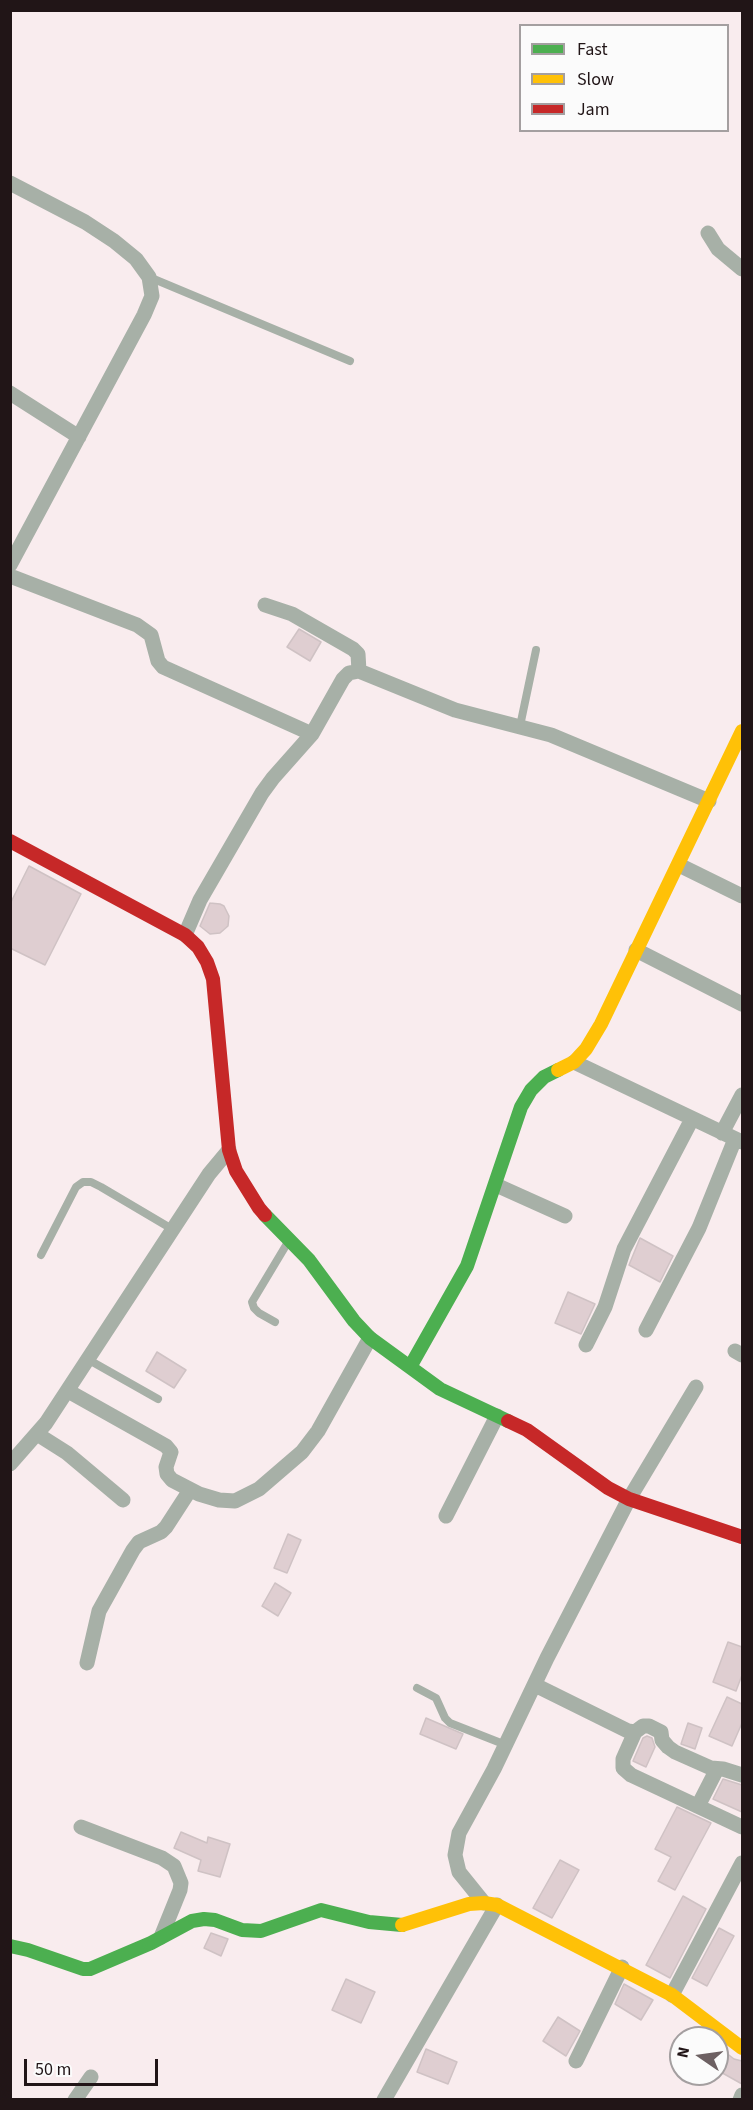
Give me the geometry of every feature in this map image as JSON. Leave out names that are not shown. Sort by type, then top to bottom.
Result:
[{"type":"street","points":[[10,183],[85,222],[136,259],[149,278],[152,296],[144,315],[10,564]]},
{"type":"street","points":[[708,233],[718,249],[742,268]]},
{"type":"street","points":[[10,393],[79,437]]},
{"type":"street","points":[[10,576],[137,625],[151,635],[158,661],[163,667],[312,734]]},
{"type":"street","points":[[265,605],[292,614],[353,649],[358,654],[359,671]]},
{"type":"street","points":[[185,935],[200,900],[262,793],[273,777],[312,734],[343,679],[349,673],[359,671],[455,710],[551,735],[709,801]]},
{"type":"street","points":[[410,1367],[467,1266],[496,1185],[513,1127],[531,1089],[544,1077],[574,1062],[586,1049],[602,1024],[742,731]]},
{"type":"street","points":[[10,841],[185,935],[198,947],[213,979],[229,1150],[236,1171],[259,1208],[323,1276],[354,1321],[370,1338],[440,1389],[526,1430],[594,1479],[629,1498],[742,1537]]},
{"type":"street","points":[[679,865],[742,896]]},
{"type":"street","points":[[636,950],[742,1004]]},
{"type":"street","points":[[574,1062],[733,1138]]},
{"type":"street","points":[[646,1330],[699,1228],[733,1138],[742,1095]]},
{"type":"street","points":[[586,1345],[604,1307],[624,1249],[692,1119]]},
{"type":"street","points":[[10,1464],[37,1434],[68,1391],[172,1229],[209,1174],[229,1150]]},
{"type":"street","points":[[496,1185],[565,1216]]},
{"type":"street","points":[[68,1391],[159,1440],[171,1452],[166,1474],[172,1480],[190,1490],[219,1500],[235,1501],[259,1489],[302,1452],[318,1431],[370,1338]]},
{"type":"street","points":[[696,1387],[629,1498],[506,1745],[459,1833],[455,1855],[459,1872],[491,1904],[622,1967],[672,1995],[742,2048]]},
{"type":"street","points":[[446,1516],[497,1416]]},
{"type":"street","points":[[37,1434],[67,1453],[123,1500]]},
{"type":"street","points":[[87,1663],[99,1611],[128,1558],[139,1542],[161,1532],[166,1527],[190,1490]]},
{"type":"street","points":[[535,1685],[628,1731],[635,1732]]},
{"type":"street","points":[[742,1774],[717,1769],[675,1752],[662,1740],[661,1732],[649,1726],[643,1726],[635,1732],[624,1759],[623,1768],[631,1775],[742,1827]]},
{"type":"street","points":[[698,1806],[717,1769]]},
{"type":"street","points":[[81,1827],[162,1858],[174,1866],[181,1883],[180,1890],[161,1937]]},
{"type":"street","points":[[672,1995],[742,1863]]},
{"type":"street","points":[[10,1946],[83,1969],[161,1937],[192,1921],[204,1919],[215,1920],[242,1930],[261,1931],[321,1910],[369,1922],[401,1925],[469,1904],[491,1904]]},
{"type":"street","points":[[384,2100],[491,1904]]},
{"type":"street","points":[[576,2061],[622,1967]]},
{"type":"street","points":[[75,2100],[91,2077]]},
{"type":"street","points":[[740,2100],[742,2096]]},
{"type":"lane","points":[[149,278],[350,361]]},
{"type":"lane","points":[[520,726],[536,650]]},
{"type":"lane","points":[[42,1255],[76,1187],[83,1182],[91,1182],[101,1187],[172,1229]]},
{"type":"lane","points":[[274,1323],[254,1308],[252,1302],[290,1239]]},
{"type":"lane","points":[[89,1360],[158,1399]]},
{"type":"lane","points":[[417,1688],[436,1698],[445,1718],[450,1723],[506,1745]]},
{"type":"building","points":[[299,629],[321,642],[310,661],[287,647]]},
{"type":"building","points":[[29,866],[81,894],[45,965],[10,948],[10,904]]},
{"type":"building","points":[[210,903],[224,906],[229,916],[228,926],[220,933],[210,934],[200,926]]},
{"type":"building","points":[[640,1238],[673,1256],[660,1282],[629,1265]]},
{"type":"building","points":[[568,1292],[595,1304],[581,1334],[555,1323]]},
{"type":"building","points":[[157,1352],[186,1370],[174,1388],[146,1371]]},
{"type":"building","points":[[288,1534],[301,1540],[287,1573],[274,1568]]},
{"type":"building","points":[[275,1583],[291,1593],[278,1616],[262,1606]]},
{"type":"building","points":[[728,1642],[742,1647],[742,1675],[736,1691],[713,1682]]},
{"type":"building","points":[[727,1697],[742,1704],[742,1723],[732,1746],[709,1736]]},
{"type":"building","points":[[426,1718],[463,1734],[456,1749],[420,1734]]},
{"type":"building","points":[[688,1723],[702,1728],[695,1749],[681,1744]]},
{"type":"building","points":[[647,1736],[652,1738],[655,1747],[646,1767],[633,1761],[643,1738]]},
{"type":"building","points":[[723,1779],[742,1785],[742,1812],[713,1799]]},
{"type":"building","points":[[677,1807],[711,1823],[675,1890],[658,1881],[671,1857],[655,1849]]},
{"type":"building","points":[[181,1832],[207,1843],[208,1837],[230,1844],[220,1877],[198,1871],[201,1860],[174,1848]]},
{"type":"building","points":[[560,1860],[579,1870],[552,1918],[533,1908]]},
{"type":"building","points":[[683,1896],[706,1909],[670,1978],[646,1965]]},
{"type":"building","points":[[719,1928],[734,1936],[707,1986],[692,1978]]},
{"type":"building","points":[[211,1933],[228,1939],[221,1956],[204,1948]]},
{"type":"building","points":[[346,1979],[375,1992],[361,2023],[332,2010]]},
{"type":"building","points":[[624,1984],[653,2000],[641,2020],[615,2004]]},
{"type":"building","points":[[558,2017],[580,2031],[566,2056],[543,2041]]},
{"type":"building","points":[[426,2049],[457,2062],[448,2084],[417,2072]]},
{"type":"building","points":[[729,2055],[742,2061],[742,2084],[729,2077]]},
{"type":"traffic: fast","points":[[410,1367],[467,1266],[521,1107],[531,1090],[544,1077],[558,1070]]},
{"type":"traffic: fast","points":[[265,1215],[309,1260],[354,1321],[370,1338],[440,1389],[508,1421]]},
{"type":"traffic: fast","points":[[10,1946],[83,1969],[90,1969],[151,1943],[192,1921],[204,1919],[215,1920],[242,1930],[261,1931],[321,1910],[369,1922],[402,1925]]},
{"type":"traffic: slow","points":[[558,1070],[574,1062],[586,1049],[601,1024],[742,731]]},
{"type":"traffic: slow","points":[[402,1925],[469,1904],[497,1905],[672,1995],[742,2048]]},
{"type":"traffic: jam","points":[[10,841],[185,935],[198,947],[213,979],[229,1150],[236,1171],[265,1215]]},
{"type":"traffic: jam","points":[[508,1421],[527,1430],[608,1488],[629,1499],[742,1537]]}]
